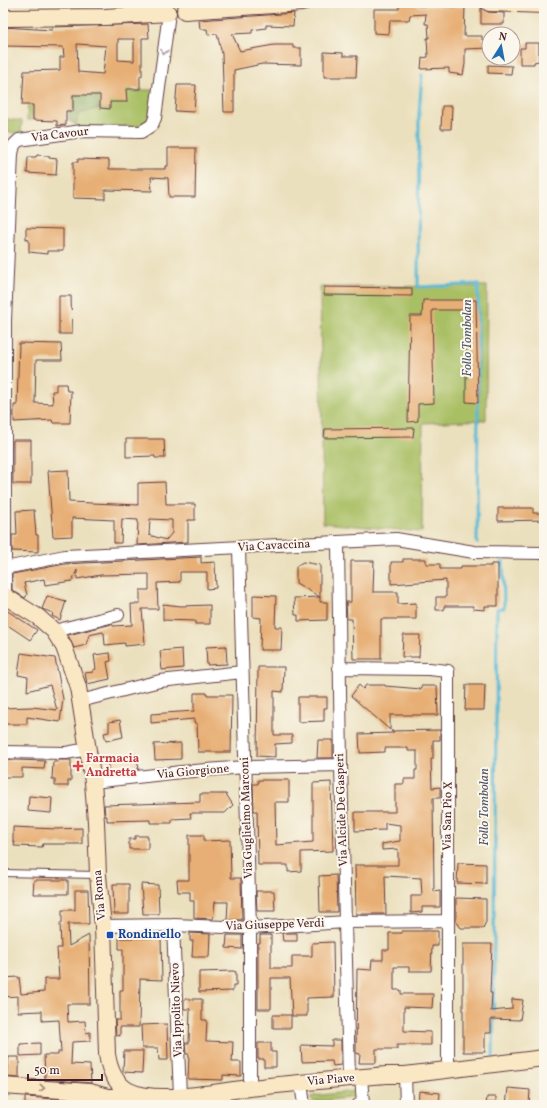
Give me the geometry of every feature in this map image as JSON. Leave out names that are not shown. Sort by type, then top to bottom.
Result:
[{"type":"main road","points":[[132,15],[151,3]]},
{"type":"main road","points":[[207,3],[222,8]]},
{"type":"main road","points":[[3,18],[132,15],[174,9],[222,8],[302,3]]},
{"type":"main road","points":[[489,3],[544,5]]},
{"type":"main road","name":"Via Roma","points":[[4,595],[38,617],[54,631],[64,647],[78,686],[93,782],[102,926],[107,1054],[109,1066],[118,1081]]},
{"type":"main road","name":"Via Piave","points":[[118,1081],[128,1091],[144,1096],[180,1096],[395,1074],[405,1075],[544,1058]]},
{"type":"main road","points":[[108,1101],[110,1082],[118,1081]]},
{"type":"main road","points":[[3,1086],[90,1092],[108,1101],[144,1096]]},
{"type":"street","name":"Via Cavour","points":[[5,568],[6,429],[4,425],[6,217],[14,145],[19,140],[82,131],[141,132],[152,125],[174,9]]},
{"type":"street","name":"Via Cavaccina","points":[[5,568],[65,556],[396,539],[474,552],[544,553]]},
{"type":"street","name":"Via Alcide De Gasperi","points":[[338,542],[341,765],[346,922],[355,1078],[363,1104],[358,1105]]},
{"type":"street","name":"Via Guglielmo Marconi","points":[[239,548],[250,928],[250,1088]]},
{"type":"street","name":"Via Roma","points":[[4,595],[5,568]]},
{"type":"street","points":[[54,631],[118,615]]},
{"type":"street","name":"Via San Pio X","points":[[339,668],[429,669],[448,671],[448,1069]]},
{"type":"street","points":[[80,701],[160,680],[242,672]]},
{"type":"street","points":[[3,752],[66,752],[88,749]]},
{"type":"street","name":"Via Giorgione","points":[[93,782],[182,772],[245,767],[341,765]]},
{"type":"street","name":"Via Giuseppe Verdi","points":[[102,926],[173,925],[250,928],[346,922],[447,921]]},
{"type":"street","name":"Via Ippolito Nievo","points":[[173,925],[180,1096]]},
{"type":"street","points":[[405,1075],[406,1105]]},
{"type":"street","points":[[301,1083],[304,1105]]},
{"type":"lane","points":[[3,873],[98,875]]},
{"type":"green space","points":[[130,81],[131,92],[153,90],[149,119],[145,125],[130,127],[76,127],[78,114],[100,108],[110,109],[110,100]]},
{"type":"green space","points":[[102,83],[100,108],[78,114],[76,125],[69,121],[69,111],[73,111],[73,95],[92,95]]},
{"type":"green space","points":[[28,103],[33,103],[33,120],[27,120]]},
{"type":"green space","points":[[7,119],[22,121],[21,133],[7,132]]},
{"type":"green space","points":[[487,286],[486,420],[423,423],[422,532],[323,523],[320,287]]},
{"type":"green space","points":[[355,1091],[357,1095],[355,1097],[313,1102],[310,1098],[314,1096]]},
{"type":"building","points":[[399,3],[417,3],[417,6],[465,7],[464,36],[481,36],[481,48],[465,49],[463,75],[449,73],[449,68],[421,69],[422,58],[428,57],[427,38],[429,38],[428,24],[425,24],[426,14],[410,15],[409,20],[390,20],[389,34],[374,33],[374,9],[399,9]]},
{"type":"building","points":[[481,8],[488,12],[504,13],[504,24],[481,24]]},
{"type":"building","points":[[294,13],[293,26],[266,25],[266,28],[252,30],[252,33],[232,34],[240,51],[274,45],[293,45],[293,48],[301,48],[301,65],[262,64],[234,70],[234,112],[224,112],[222,54],[217,34],[208,35],[207,29],[200,29],[199,20]]},
{"type":"building","points":[[148,24],[149,38],[142,38],[142,76],[140,76],[140,89],[126,89],[127,102],[110,102],[110,109],[100,108],[100,95],[73,95],[73,111],[66,111],[66,125],[57,126],[57,121],[33,120],[33,105],[22,105],[24,71],[60,70],[60,57],[64,57],[63,47],[3,46],[3,27],[52,30],[52,27]],"holes":[[[118,39],[134,39],[134,61],[118,60]],[[77,44],[106,46],[103,74],[78,72]]]},
{"type":"building","points":[[525,43],[539,43],[539,61],[534,62],[534,64],[521,64],[521,48],[525,48]]},
{"type":"building","points":[[324,52],[343,53],[343,56],[357,56],[356,77],[324,77]]},
{"type":"building","points":[[488,66],[512,66],[511,74],[488,73]]},
{"type":"building","points":[[177,85],[196,85],[194,112],[175,111]]},
{"type":"building","points":[[442,106],[452,106],[451,129],[441,129]]},
{"type":"building","points":[[168,148],[196,148],[195,197],[169,197],[168,178],[151,177],[152,191],[105,190],[105,199],[73,198],[73,162],[78,162],[78,159],[109,160],[109,169],[165,169],[165,166],[168,166]]},
{"type":"building","points":[[37,155],[49,156],[49,158],[57,159],[56,175],[27,173],[28,157],[36,157]]},
{"type":"building","points":[[26,228],[63,229],[63,251],[47,251],[47,254],[29,252],[29,240],[26,239]]},
{"type":"building","points":[[324,287],[412,288],[412,296],[324,295]]},
{"type":"building","points":[[59,296],[71,296],[72,334],[59,334]]},
{"type":"building","points":[[423,300],[476,300],[478,403],[466,402],[466,310],[432,310],[434,403],[418,404],[418,421],[408,422],[410,316],[422,316]]},
{"type":"building","points":[[19,343],[61,344],[62,360],[36,360],[35,403],[53,404],[52,391],[56,391],[56,384],[66,384],[67,391],[71,391],[70,423],[53,423],[52,420],[14,422],[14,405],[17,405]]},
{"type":"building","points":[[414,428],[413,437],[324,438],[325,429]]},
{"type":"building","points":[[126,439],[164,439],[165,458],[155,458],[155,456],[126,457]]},
{"type":"building","points":[[13,440],[31,440],[31,484],[13,484]]},
{"type":"building","points":[[68,470],[69,502],[138,505],[138,483],[165,482],[166,504],[195,504],[195,520],[188,520],[188,542],[137,545],[138,520],[122,519],[121,543],[114,543],[114,520],[72,518],[72,536],[53,537],[48,471]],"holes":[[[150,519],[172,520],[172,533],[166,540],[149,535]]]},
{"type":"building","points":[[498,508],[533,508],[533,513],[544,513],[544,520],[498,521]]},
{"type":"building","points":[[34,510],[36,535],[38,535],[38,552],[12,551],[12,535],[17,535],[16,511]]},
{"type":"building","points":[[201,557],[201,563],[215,562],[216,588],[207,589],[207,572],[180,572],[180,582],[157,583],[158,609],[142,609],[145,644],[125,646],[125,643],[105,645],[104,633],[102,632],[89,635],[86,645],[74,648],[68,635],[112,624],[113,626],[132,625],[131,604],[140,604],[140,590],[149,590],[149,574],[101,575],[77,579],[77,570],[72,581],[45,585],[44,579],[24,583],[27,595],[25,598],[12,590],[12,574],[65,564]]},
{"type":"building","points":[[403,559],[426,559],[426,564],[440,564],[440,569],[461,569],[461,566],[491,566],[491,564],[498,564],[498,606],[485,606],[485,610],[473,609],[473,606],[444,606],[444,610],[436,610],[436,597],[446,597],[446,580],[391,584],[391,562],[403,562]]},
{"type":"building","points":[[351,561],[374,561],[373,592],[398,592],[398,604],[416,603],[416,619],[381,619],[381,659],[353,659],[352,619],[347,619],[346,602],[351,602]]},
{"type":"building","points":[[303,562],[320,565],[320,597],[296,583],[296,566]]},
{"type":"building","points":[[253,595],[276,596],[275,627],[282,627],[281,650],[260,650],[261,618],[253,617]]},
{"type":"building","points":[[47,596],[66,601],[60,620],[52,616],[53,613],[42,609]]},
{"type":"building","points":[[320,597],[320,602],[327,602],[327,620],[298,621],[298,615],[295,615],[294,598]]},
{"type":"building","points":[[163,604],[181,606],[210,605],[210,624],[195,624],[195,621],[163,620]]},
{"type":"building","points":[[3,608],[37,630],[30,640],[3,622]]},
{"type":"building","points":[[403,635],[420,635],[419,657],[402,657]]},
{"type":"building","points":[[226,646],[227,664],[207,665],[206,647]]},
{"type":"building","points":[[182,649],[183,668],[162,670],[160,651]]},
{"type":"building","points":[[21,653],[55,658],[63,699],[60,722],[27,717],[27,724],[3,724],[3,708],[32,707],[57,710],[50,685],[27,691],[28,677],[18,675]]},
{"type":"building","points":[[110,653],[111,661],[107,662],[110,679],[87,684],[85,673],[93,672],[93,670],[96,669],[94,655]]},
{"type":"building","points":[[258,667],[284,667],[283,692],[274,691],[274,735],[292,735],[292,743],[275,744],[275,757],[257,756]]},
{"type":"building","points":[[359,685],[363,689],[366,685],[385,685],[421,689],[421,686],[437,686],[438,715],[390,715],[390,730],[351,696]]},
{"type":"building","points":[[466,685],[485,685],[484,710],[465,710]]},
{"type":"building","points":[[194,693],[207,693],[207,695],[232,695],[231,752],[198,752],[197,723],[194,723],[194,719],[151,723],[151,714],[194,711]]},
{"type":"building","points":[[298,697],[327,697],[327,708],[324,708],[324,721],[298,722]]},
{"type":"building","points":[[120,720],[123,737],[106,741],[104,733],[109,732],[109,722]]},
{"type":"building","points":[[440,730],[440,740],[433,740],[433,759],[431,759],[432,788],[440,787],[440,798],[433,798],[434,892],[440,891],[440,907],[422,907],[422,912],[411,913],[411,896],[422,896],[421,878],[385,876],[386,914],[356,914],[355,865],[398,865],[398,849],[382,850],[382,844],[400,841],[400,825],[385,823],[385,830],[355,831],[355,812],[395,812],[395,784],[404,784],[404,779],[415,779],[415,770],[417,770],[417,751],[408,751],[408,748],[385,748],[385,752],[360,753],[359,734],[394,733],[391,731]]},
{"type":"building","points":[[318,740],[333,740],[333,758],[317,758]]},
{"type":"building","points":[[181,743],[181,759],[155,760],[154,744]]},
{"type":"building","points":[[136,754],[139,769],[109,773],[107,760]]},
{"type":"building","points":[[58,760],[71,760],[71,781],[68,781],[68,786],[55,786],[55,779],[52,779],[53,762],[58,762]]},
{"type":"building","points":[[3,761],[45,761],[44,769],[22,768],[22,777],[3,777]]},
{"type":"building","points":[[258,780],[289,780],[289,802],[275,802],[276,845],[313,842],[313,783],[331,782],[333,851],[301,852],[301,871],[288,872],[288,865],[258,865],[257,811],[254,811],[253,784],[258,784]]},
{"type":"building","points":[[200,794],[226,794],[233,805],[225,813],[190,813],[191,818],[172,819],[172,823],[150,823],[150,820],[107,821],[107,816],[105,816],[104,805],[200,802]]},
{"type":"building","points":[[29,796],[52,798],[51,813],[28,811]]},
{"type":"building","points":[[13,827],[56,829],[82,828],[82,844],[43,844],[42,847],[14,846],[15,842],[13,841]]},
{"type":"building","points":[[189,835],[204,835],[204,841],[230,840],[231,878],[241,878],[242,920],[227,920],[228,902],[215,902],[213,919],[194,918],[194,901],[190,901],[190,892],[178,892],[177,880],[189,880]]},
{"type":"building","points":[[135,836],[148,836],[148,849],[129,849],[129,839],[135,839]]},
{"type":"building","points":[[458,863],[486,864],[486,884],[457,883]]},
{"type":"building","points":[[336,875],[337,912],[320,912],[319,876]]},
{"type":"building","points":[[34,880],[68,880],[68,894],[33,894]]},
{"type":"building","points":[[113,884],[129,884],[129,914],[114,914]]},
{"type":"building","points":[[141,884],[158,885],[159,914],[143,914]]},
{"type":"building","points":[[75,890],[88,890],[89,924],[68,924],[69,946],[89,935],[90,1004],[67,1004],[68,1022],[85,1021],[86,1033],[90,1032],[90,1041],[72,1042],[71,1064],[90,1065],[91,1083],[45,1079],[44,1055],[58,1055],[58,1052],[61,1052],[59,1020],[42,1021],[42,1011],[18,1012],[18,996],[3,997],[3,978],[19,977],[21,994],[44,992],[44,979],[59,979],[57,948],[61,948],[60,923],[62,923],[62,910],[75,910]]},
{"type":"building","points":[[256,891],[274,891],[275,911],[257,911]]},
{"type":"building","points":[[456,898],[486,899],[486,922],[483,928],[461,928],[456,921]]},
{"type":"building","points":[[402,931],[438,931],[438,946],[432,946],[431,971],[409,971],[409,967],[394,967],[394,990],[401,990],[401,994],[433,994],[432,1008],[404,1007],[404,1031],[431,1032],[431,1045],[397,1045],[397,1049],[376,1049],[376,1063],[359,1063],[360,1054],[356,1053],[357,969],[371,970],[372,960],[383,960],[383,950],[389,950],[389,933],[402,933]]},
{"type":"building","points":[[190,933],[210,934],[209,957],[192,957],[193,941],[190,941]]},
{"type":"building","points":[[282,933],[297,933],[297,941],[283,941]]},
{"type":"building","points":[[227,935],[242,935],[242,949],[226,948]]},
{"type":"building","points":[[260,935],[271,935],[271,968],[292,968],[292,956],[312,956],[312,943],[333,942],[334,997],[307,998],[307,1016],[292,1016],[290,978],[271,978],[271,1009],[258,1009],[258,943],[260,943]]},
{"type":"building","points":[[119,938],[161,938],[162,980],[140,979],[139,1027],[120,1027],[120,1036],[116,1035],[115,1020],[120,1020],[120,990],[123,990],[123,949],[119,949]]},
{"type":"building","points":[[463,944],[492,944],[490,993],[492,993],[491,1011],[512,1009],[512,999],[523,1000],[520,1020],[491,1019],[491,1033],[485,1033],[485,1052],[463,1052]]},
{"type":"building","points":[[199,972],[236,972],[236,986],[233,986],[233,991],[199,992]]},
{"type":"building","points":[[184,999],[202,999],[202,1020],[207,1020],[206,1041],[233,1042],[232,1062],[241,1062],[241,1076],[223,1075],[223,1080],[188,1079],[189,1054],[186,1054],[185,1043],[189,1043],[190,1009],[184,1009]]},
{"type":"building","points":[[273,1015],[291,1015],[291,1028],[273,1028]]},
{"type":"building","points":[[167,1024],[168,1060],[159,1060],[158,1048],[142,1048],[141,1025]]},
{"type":"building","points":[[332,1040],[341,1040],[341,1065],[333,1066],[332,1061],[302,1062],[301,1045],[332,1046]]},
{"type":"building","points":[[40,1043],[40,1055],[20,1056],[20,1044]]},
{"type":"building","points":[[258,1043],[271,1043],[271,1052],[276,1052],[276,1067],[264,1067],[264,1059],[258,1059]]},
{"type":"building","points":[[124,1051],[143,1051],[142,1073],[123,1072]]},
{"type":"building","points":[[9,1057],[19,1057],[19,1078],[6,1077]]},
{"type":"building","points":[[508,1088],[530,1090],[529,1105],[506,1105]]},
{"type":"building","points":[[419,1091],[440,1093],[439,1105],[418,1105]]},
{"type":"building","points":[[25,1097],[88,1101],[93,1105],[25,1105]]},
{"type":"building","points":[[487,1097],[496,1097],[496,1105],[486,1105]]},
{"type":"waterway","name":"Follo Tombolan","points":[[422,75],[419,114],[418,287],[478,284],[478,394]]},
{"type":"waterway","name":"Follo Tombolan","points":[[477,543],[478,400]]},
{"type":"waterway","name":"Follo Tombolan","points":[[493,1059],[497,609],[504,608],[503,561]]},
{"type":"place","name":"Farmacia Andretta","points":[[78,766]]},
{"type":"place","name":"Rondinello","points":[[110,935]]}]
